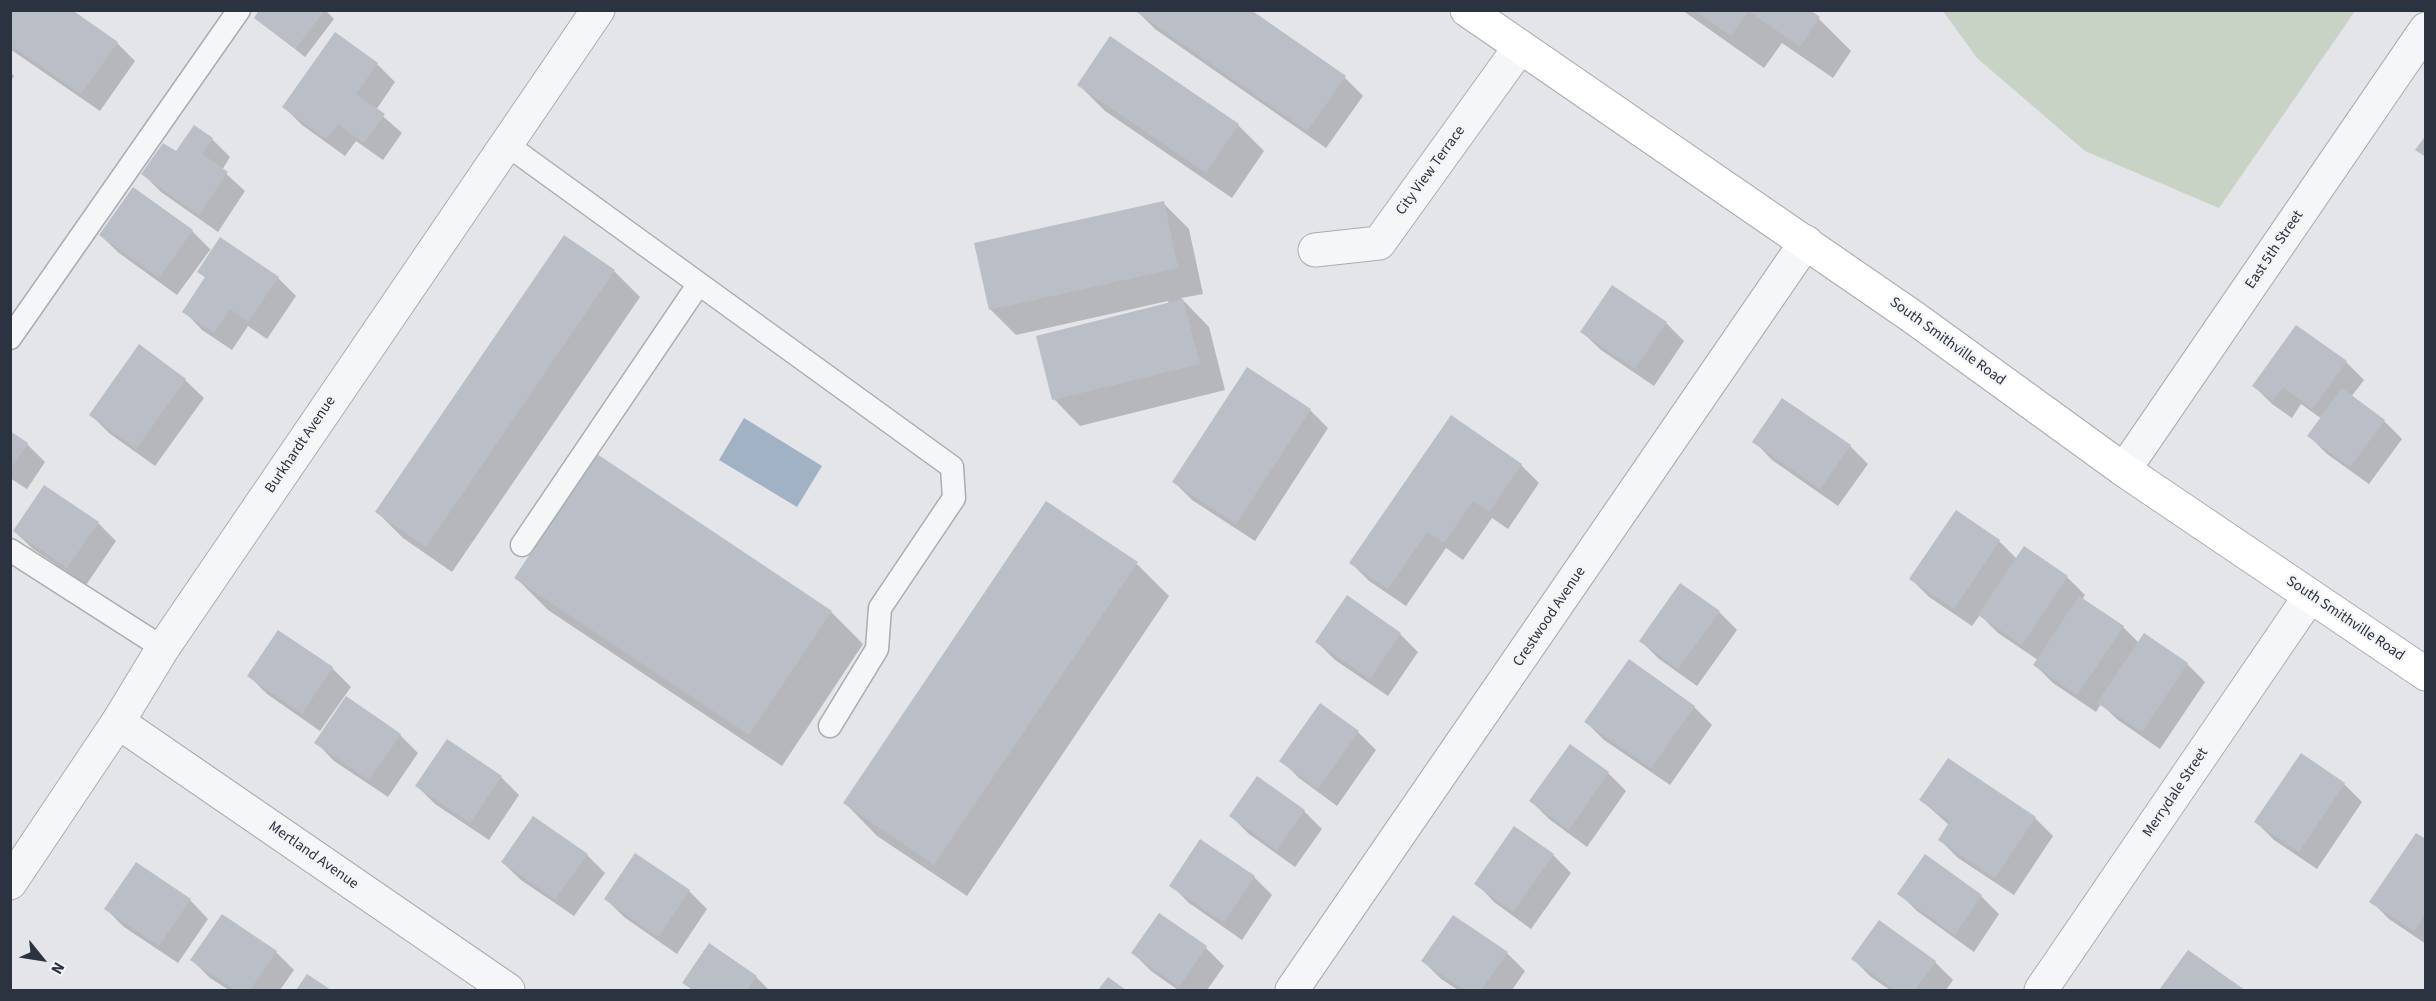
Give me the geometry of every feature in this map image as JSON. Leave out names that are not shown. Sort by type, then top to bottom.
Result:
[{"type":"main road","name":"South Smithville Road","points":[[1467,10],[1806,242],[2124,470],[2426,674]]},
{"type":"street","name":"Burkhardt Avenue","points":[[10,883],[118,722],[163,648],[598,10]]},
{"type":"street","name":"East 5th Street","points":[[2124,470],[2426,29]]},
{"type":"street","name":"City View Terrace","points":[[1315,250],[1379,243],[1520,47]]},
{"type":"street","name":"Crestwood Avenue","points":[[1292,990],[1477,726],[1621,510],[1806,242]]},
{"type":"street","name":"Merrydale Street","points":[[2041,990],[2310,596]]},
{"type":"street","name":"Mertland Avenue","points":[[118,722],[508,990]]},
{"type":"lane","points":[[10,338],[239,10]]},
{"type":"lane","points":[[506,144],[952,467],[954,498],[880,608],[878,649],[830,726]]},
{"type":"lane","points":[[522,545],[698,285]]},
{"type":"lane","points":[[10,550],[163,648]]},
{"type":"shaded area","points":[[1943,11],[2355,11],[2219,208],[2085,151],[1977,58]]},
{"type":"water","points":[[744,418],[822,466],[797,507],[719,460]]},
{"type":"building","points":[[10,10],[72,10],[118,42],[81,94],[10,45]]},
{"type":"building","points":[[259,10],[325,10],[295,49],[254,18]]},
{"type":"building","points":[[1134,10],[1251,10],[1346,76],[1307,131]]},
{"type":"building","points":[[1694,10],[1810,10],[1820,17],[1800,47],[1749,11],[1731,36]]},
{"type":"building","points":[[335,32],[378,63],[356,94],[385,114],[364,143],[338,124],[326,139],[282,107]]},
{"type":"building","points":[[1110,36],[1239,124],[1206,173],[1077,85]]},
{"type":"building","points":[[194,125],[213,138],[202,154],[228,172],[199,215],[141,174],[163,143],[176,151]]},
{"type":"building","points":[[2426,135],[2426,157],[2415,150]]},
{"type":"building","points":[[133,187],[193,230],[159,278],[99,235]]},
{"type":"building","points":[[1164,201],[1178,268],[989,310],[974,243]]},
{"type":"building","points":[[564,235],[615,270],[426,547],[375,512]]},
{"type":"building","points":[[220,237],[279,277],[248,322],[230,309],[214,333],[182,312],[205,277],[197,272]]},
{"type":"building","points":[[1612,285],[1667,322],[1635,369],[1580,332]]},
{"type":"building","points":[[1183,299],[1200,364],[1052,400],[1036,336]]},
{"type":"building","points":[[2296,325],[2347,361],[2312,409],[2283,387],[2273,401],[2252,386]]},
{"type":"building","points":[[139,344],[186,379],[136,449],[89,415]]},
{"type":"building","points":[[1247,367],[1311,409],[1236,524],[1172,482]]},
{"type":"building","points":[[2342,388],[2385,420],[2350,467],[2307,436]]},
{"type":"building","points":[[1782,398],[1851,445],[1820,489],[1752,442]]},
{"type":"building","points":[[1451,415],[1522,464],[1489,512],[1473,501],[1444,543],[1427,532],[1388,589],[1349,563]]},
{"type":"building","points":[[10,431],[28,443],[10,470]]},
{"type":"building","points":[[597,454],[832,611],[749,735],[514,578]]},
{"type":"building","points":[[44,485],[99,522],[67,568],[13,531]]},
{"type":"building","points":[[1046,501],[1138,562],[934,865],[843,803]]},
{"type":"building","points":[[1956,510],[2000,540],[1954,609],[1909,579]]},
{"type":"building","points":[[2024,546],[2068,576],[2022,645],[1978,615]]},
{"type":"building","points":[[1680,583],[1720,611],[1678,669],[1639,641]]},
{"type":"building","points":[[1347,595],[1401,633],[1370,679],[1315,642]]},
{"type":"building","points":[[2079,596],[2124,626],[2077,695],[2033,665]]},
{"type":"building","points":[[278,630],[333,667],[302,714],[247,676]]},
{"type":"building","points":[[2144,633],[2188,663],[2142,732],[2097,703]]},
{"type":"building","points":[[1629,659],[1695,706],[1651,768],[1584,722]]},
{"type":"building","points":[[346,696],[401,734],[369,780],[314,743]]},
{"type":"building","points":[[1320,703],[1359,731],[1318,789],[1279,761]]},
{"type":"building","points":[[447,739],[502,776],[470,823],[415,786]]},
{"type":"building","points":[[1570,744],[1609,772],[1569,830],[1529,801]]},
{"type":"building","points":[[2301,753],[2345,783],[2299,852],[2254,822]]},
{"type":"building","points":[[1948,758],[2036,817],[1995,878],[1938,840],[1950,821],[1919,800]]},
{"type":"building","points":[[1257,776],[1305,810],[1277,850],[1229,816]]},
{"type":"building","points":[[533,816],[588,854],[555,899],[501,862]]},
{"type":"building","points":[[1514,826],[1554,854],[1513,912],[1474,884]]},
{"type":"building","points":[[2416,833],[2426,839],[2426,914],[2414,931],[2369,902]]},
{"type":"building","points":[[1200,839],[1255,876],[1224,923],[1169,886]]},
{"type":"building","points":[[635,853],[690,890],[658,937],[604,899]]},
{"type":"building","points":[[1925,854],[1982,895],[1955,935],[1897,894]]},
{"type":"building","points":[[136,862],[191,899],[159,946],[104,909]]},
{"type":"building","points":[[1159,913],[1207,946],[1179,987],[1131,953]]},
{"type":"building","points":[[222,914],[277,951],[250,990],[235,990],[190,960]]},
{"type":"building","points":[[1453,915],[1508,952],[1481,990],[1464,990],[1421,961]]},
{"type":"building","points":[[1879,920],[1936,961],[1915,990],[1895,990],[1851,959]]},
{"type":"building","points":[[709,943],[757,976],[747,990],[693,990],[682,983]]},
{"type":"building","points":[[2188,950],[2245,990],[2159,990]]},
{"type":"building","points":[[307,974],[331,990],[296,990]]},
{"type":"building","points":[[1108,977],[1126,990],[1098,990]]}]
